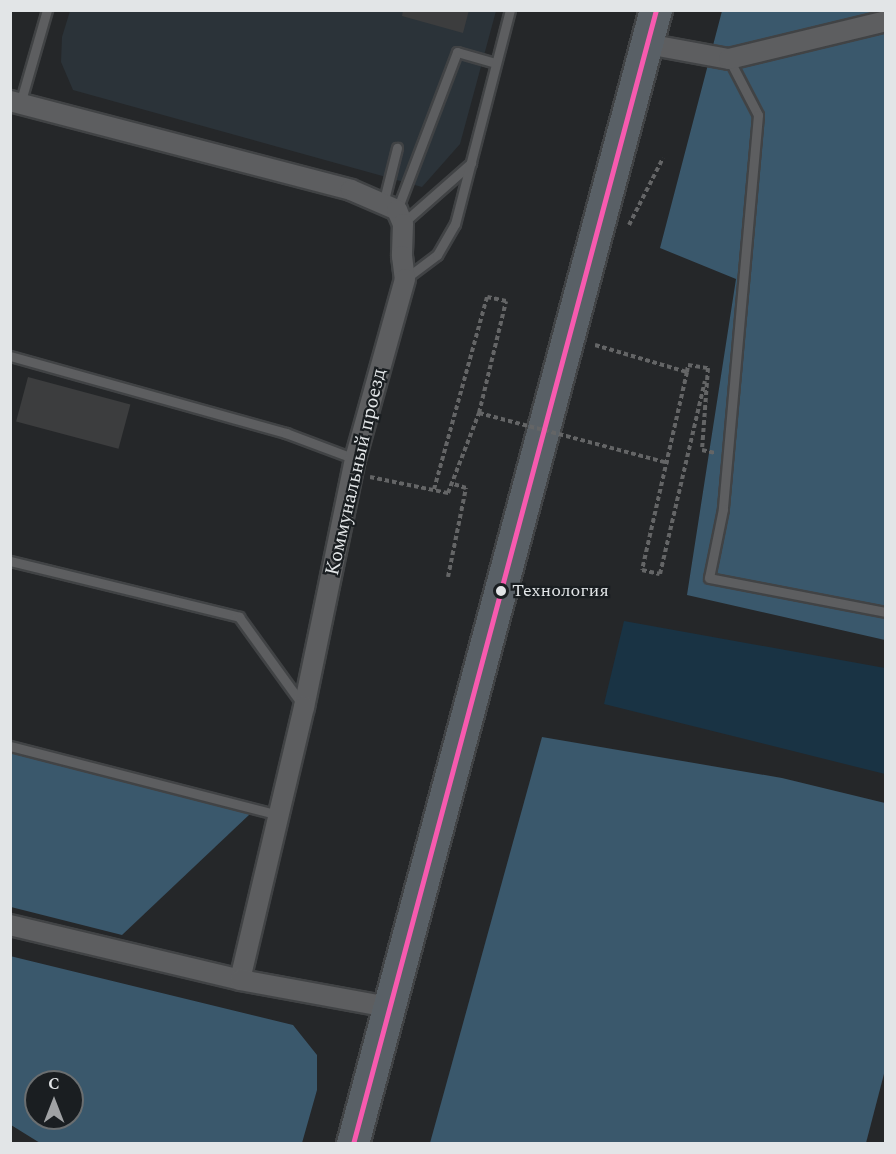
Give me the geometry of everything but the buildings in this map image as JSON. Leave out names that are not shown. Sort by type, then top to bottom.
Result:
[{"type":"highway","points":[[353,1143],[656,10]]},
{"type":"street","points":[[647,44],[729,59],[885,21]]},
{"type":"street","points":[[15,102],[351,190],[394,212]]},
{"type":"street","name":"Коммунальный проезд","points":[[240,980],[304,707],[353,466],[405,279],[394,212]]},
{"type":"street","points":[[10,925],[240,980],[389,1007]]},
{"type":"lane","points":[[15,102],[47,10]]},
{"type":"lane","points":[[405,279],[438,255],[455,224],[510,10]]},
{"type":"lane","points":[[394,212],[457,52],[495,63]]},
{"type":"lane","points":[[729,59],[758,115],[723,509],[709,578],[885,612]]},
{"type":"lane","points":[[394,212],[397,148]]},
{"type":"lane","points":[[394,212],[471,163]]},
{"type":"lane","points":[[10,356],[286,433],[353,466]]},
{"type":"lane","points":[[10,561],[238,617],[304,707]]},
{"type":"lane","points":[[10,746],[278,815]]},
{"type":"path","points":[[628,229],[663,158]]},
{"type":"path","points":[[353,466],[434,490],[448,493],[479,413],[507,301],[488,297],[434,490]]},
{"type":"path","points":[[597,336],[594,347],[687,372]]},
{"type":"path","points":[[688,365],[708,368],[660,574],[642,570],[668,463],[688,365]]},
{"type":"path","points":[[708,368],[702,450],[727,456]]},
{"type":"path","points":[[479,413],[668,463]]},
{"type":"path","points":[[448,577],[466,488],[451,483]]},
{"type":"shaded area","points":[[70,11],[496,11],[460,144],[422,187],[73,90],[61,62],[62,37]]},
{"type":"shaded area","points":[[722,11],[885,11],[885,640],[687,595],[736,279],[660,248]]},
{"type":"shaded area","points":[[624,621],[885,668],[885,774],[604,704]]},
{"type":"shaded area","points":[[542,737],[782,778],[885,803],[885,1070],[866,1143],[430,1143]]},
{"type":"shaded area","points":[[10,753],[250,814],[122,935],[11,907]]},
{"type":"shaded area","points":[[10,956],[293,1025],[317,1055],[317,1090],[302,1143],[40,1143],[11,1125]]},
{"type":"transit line","points":[[353,1144],[656,10]]},
{"type":"place","name":"Технология","points":[[501,591]]}]
